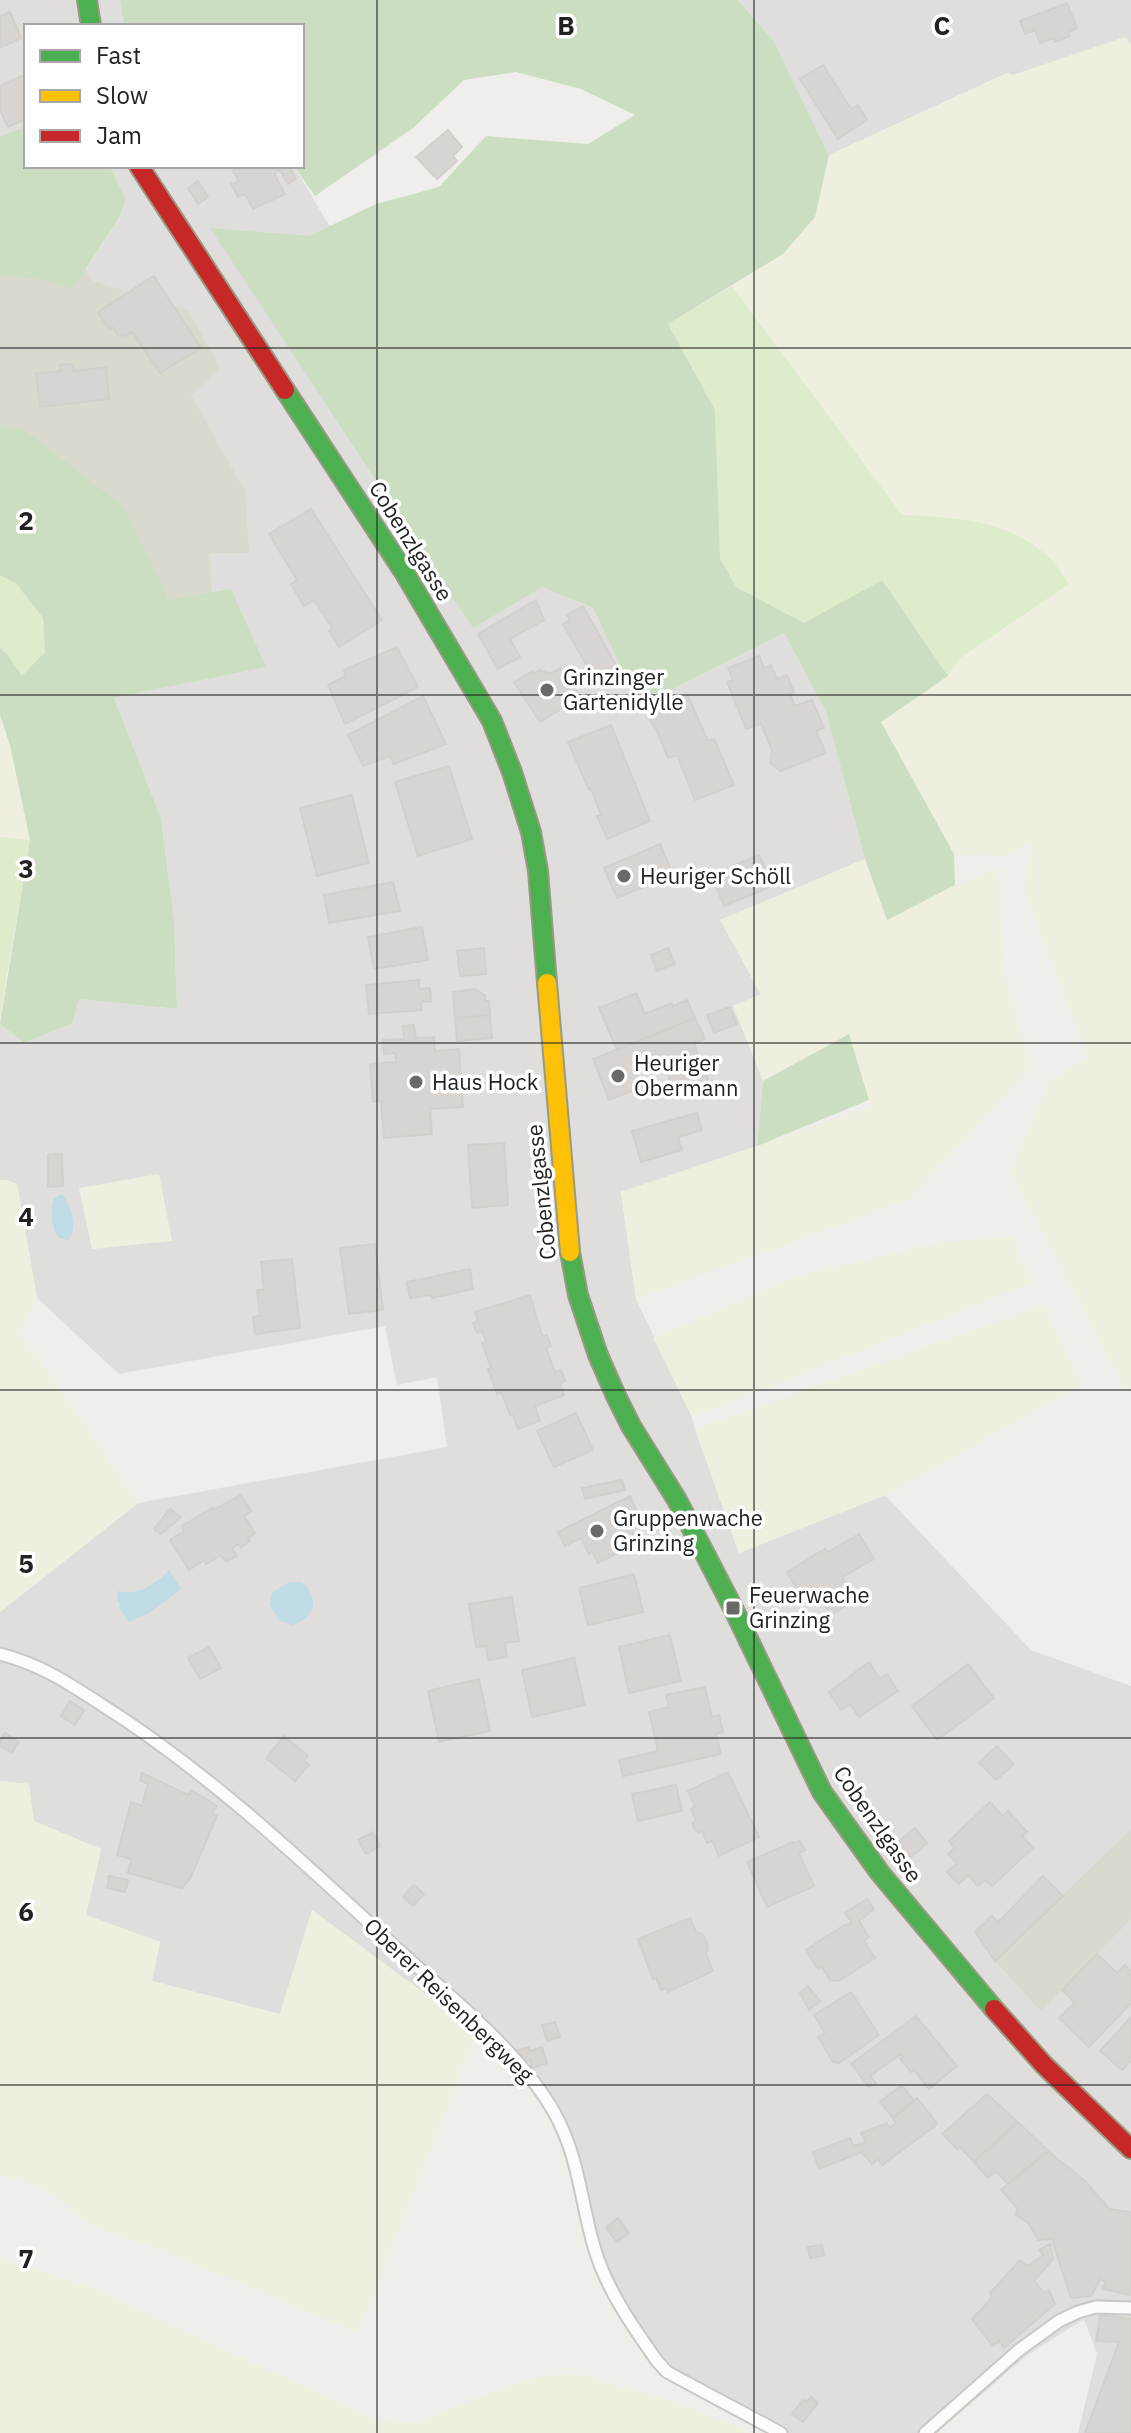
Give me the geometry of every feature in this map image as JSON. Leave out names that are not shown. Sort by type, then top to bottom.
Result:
[{"type":"street","points":[[87,0],[91,24]]},
{"type":"street","name":"Cobenzlgasse","points":[[140,168],[404,572],[485,710],[504,750],[531,832],[538,871],[571,1261],[578,1295],[598,1355],[631,1426],[666,1479],[822,1792],[889,1884],[973,1985],[1044,2065],[1131,2149]]},
{"type":"lane","name":"Oberer Reisenbergweg","points":[[0,1654],[34,1665],[79,1689],[153,1739],[239,1804],[499,2043],[537,2085],[564,2132],[574,2154],[594,2247],[603,2274],[657,2361],[667,2372],[781,2433]]},
{"type":"lane","points":[[925,2433],[1019,2350],[1059,2321],[1096,2307],[1131,2308]]},
{"type":"shaded area","points":[[0,0],[120,0],[124,24],[24,24],[24,128],[0,136]]},
{"type":"shaded area","points":[[738,0],[1131,0],[1131,45],[1125,37],[1013,75],[1007,73],[829,155],[773,40]]},
{"type":"shaded area","points":[[111,168],[295,168],[542,587],[593,608],[639,706],[784,633],[826,712],[865,859],[721,920],[761,995],[734,1006],[763,1081],[757,1146],[621,1192],[636,1299],[692,1417],[739,1553],[885,1495],[1031,1650],[1131,1686],[1131,2433],[1078,2433],[1097,2354],[1084,2319],[1026,2356],[937,2433],[781,2433],[695,2387],[646,2345],[603,2274],[574,2154],[517,2062],[312,1910],[280,2014],[152,1981],[160,1942],[86,1915],[101,1849],[33,1821],[29,1784],[0,1781],[0,1612],[138,1503],[447,1447],[437,1377],[397,1385],[385,1326],[119,1374],[37,1298],[17,1184],[0,1180],[0,1024],[24,1043],[79,999],[177,1009],[174,919],[161,818],[114,698],[265,667],[169,600],[74,289],[120,216],[126,200]]},
{"type":"shaded area","points":[[56,199],[90,280],[188,310],[220,368],[191,395],[245,491],[249,553],[210,553],[212,602],[0,594],[0,223]]},
{"type":"shaded area","points":[[1131,1829],[1131,1919],[1041,2011],[995,1961]]},
{"type":"green space","points":[[120,0],[738,0],[773,40],[829,155],[815,217],[783,254],[668,324],[715,410],[720,558],[736,587],[804,623],[882,580],[948,676],[881,722],[954,854],[955,885],[887,920],[865,859],[826,712],[784,633],[639,706],[593,608],[542,587],[473,628],[210,228],[309,236],[376,204],[439,187],[486,136],[588,144],[635,115],[581,89],[516,72],[464,80],[413,128],[315,196],[295,168],[304,168],[304,24],[124,24]]},
{"type":"green space","points":[[1126,37],[1131,45],[1131,1389],[1124,1386],[1011,1173],[1049,1081],[1088,1058],[1025,892],[1031,843],[1004,856],[954,854],[881,722],[948,676],[960,658],[958,518],[902,515],[732,286],[783,254],[815,217],[829,155],[1007,73],[1013,75]]},
{"type":"green space","points":[[24,128],[24,168],[111,168],[126,200],[120,216],[73,289],[39,279],[0,275],[0,136]]},
{"type":"green space","points":[[732,286],[902,515],[978,522],[1013,533],[1049,557],[1069,584],[960,658],[948,676],[882,580],[804,623],[736,587],[720,558],[715,410],[668,324]]},
{"type":"green space","points":[[0,426],[24,430],[123,506],[169,600],[231,589],[266,667],[114,698],[161,818],[174,919],[177,1009],[79,999],[72,1023],[24,1043],[0,1024],[30,840],[10,745],[0,715],[0,648],[22,676],[45,652],[43,618],[16,583],[0,575]]},
{"type":"green space","points":[[0,575],[16,583],[43,618],[45,653],[22,676],[0,648]]},
{"type":"green space","points":[[0,715],[10,745],[30,840],[0,837]]},
{"type":"green space","points":[[0,837],[30,840],[0,1016]]},
{"type":"green space","points":[[865,859],[887,919],[955,885],[997,869],[1006,980],[1031,1067],[908,1200],[636,1299],[621,1192],[870,1107],[849,1034],[763,1081],[733,1006],[761,994],[720,920]]},
{"type":"green space","points":[[849,1034],[869,1100],[757,1146],[763,1081]]},
{"type":"green space","points":[[159,1174],[172,1241],[92,1249],[79,1188]]},
{"type":"green space","points":[[0,1180],[17,1184],[37,1298],[17,1333],[37,1356],[138,1503],[0,1612]]},
{"type":"green space","points":[[1012,1237],[1032,1283],[692,1417],[653,1338],[798,1276],[943,1242]]},
{"type":"green space","points":[[1043,1305],[1081,1385],[886,1495],[739,1553],[695,1429]]},
{"type":"green space","points":[[0,1781],[29,1784],[34,1821],[101,1849],[86,1915],[160,1942],[152,1981],[280,2014],[312,1910],[476,2032],[358,2333],[168,2253],[85,2223],[74,2211],[37,2185],[0,2175]]},
{"type":"green space","points":[[0,2258],[91,2287],[373,2419],[417,2423],[534,2378],[573,2373],[685,2405],[751,2433],[0,2433]]},
{"type":"water","points":[[62,1194],[73,1223],[68,1240],[59,1238],[52,1219],[54,1198]]},
{"type":"water","points":[[169,1570],[181,1589],[148,1614],[129,1622],[118,1607],[118,1591],[132,1592],[146,1588]]},
{"type":"water","points":[[289,1582],[302,1582],[313,1601],[306,1618],[292,1625],[278,1620],[270,1605],[272,1593]]},
{"type":"building","points":[[1067,3],[1077,28],[1068,32],[1070,36],[1055,42],[1054,38],[1040,43],[1035,30],[1025,34],[1020,21]]},
{"type":"building","points":[[10,12],[21,38],[0,48],[0,16]]},
{"type":"building","points":[[823,65],[851,109],[858,105],[867,120],[838,139],[800,79]]},
{"type":"building","points":[[24,75],[24,120],[8,127],[0,110],[0,86]]},
{"type":"building","points":[[448,130],[462,147],[453,156],[457,161],[437,179],[416,157]]},
{"type":"building","points":[[240,168],[290,168],[296,179],[288,184],[280,170],[274,174],[285,194],[253,209],[245,194],[238,197],[231,184],[239,181],[233,171]]},
{"type":"building","points":[[198,181],[208,197],[198,204],[188,188]]},
{"type":"building","points":[[154,276],[201,348],[160,373],[132,332],[126,336],[117,334],[113,327],[109,329],[98,312]]},
{"type":"building","points":[[73,364],[74,371],[106,367],[109,399],[40,407],[36,374],[61,371],[60,365]]},
{"type":"building","points":[[311,509],[382,620],[339,647],[329,631],[333,629],[314,600],[304,606],[291,584],[297,580],[269,534]]},
{"type":"building","points":[[536,600],[544,620],[510,639],[520,657],[498,669],[478,634]]},
{"type":"building","points":[[583,606],[617,667],[601,675],[599,672],[593,676],[563,624],[570,620],[567,615]]},
{"type":"building","points":[[397,647],[418,687],[345,724],[328,685],[346,676],[344,670]]},
{"type":"building","points":[[759,656],[764,668],[771,665],[777,679],[787,675],[794,692],[790,694],[795,706],[812,700],[824,728],[816,731],[826,753],[781,771],[770,763],[772,750],[761,724],[746,729],[727,682],[733,680],[728,668]]},
{"type":"building","name":"Grinzinger Gartenidylle","points":[[561,668],[580,697],[540,722],[514,682],[533,671],[535,674],[539,670],[550,674]]},
{"type":"building","points":[[423,696],[446,744],[394,764],[390,756],[363,766],[348,735]]},
{"type":"building","points":[[688,696],[708,741],[714,739],[734,785],[695,800],[677,755],[668,758],[650,721],[656,710]]},
{"type":"building","points":[[611,725],[650,821],[607,839],[597,816],[601,815],[591,789],[568,742]]},
{"type":"building","points":[[449,766],[472,839],[418,856],[395,782]]},
{"type":"building","points":[[352,795],[369,863],[317,876],[300,808]]},
{"type":"building","points":[[660,844],[673,875],[617,898],[604,868]]},
{"type":"building","points":[[759,855],[768,874],[763,877],[768,888],[724,906],[713,879]]},
{"type":"building","points":[[393,882],[400,911],[329,923],[324,895]]},
{"type":"building","points":[[422,927],[428,960],[374,969],[368,937]]},
{"type":"building","points":[[484,948],[486,974],[460,976],[457,951]]},
{"type":"building","points":[[668,948],[675,964],[657,971],[651,955]]},
{"type":"building","points":[[419,980],[419,989],[430,988],[431,1001],[421,1002],[422,1010],[369,1014],[366,985]]},
{"type":"building","points":[[475,989],[485,995],[485,1001],[489,1001],[490,1015],[455,1018],[453,992]]},
{"type":"building","points":[[636,993],[645,1014],[687,1000],[695,1018],[617,1050],[599,1008]]},
{"type":"building","points":[[730,1007],[737,1024],[714,1033],[707,1015]]},
{"type":"building","points":[[490,1015],[492,1038],[457,1041],[455,1018]]},
{"type":"building","points":[[695,1018],[705,1039],[694,1043],[708,1080],[675,1093],[661,1059],[635,1069],[642,1087],[609,1100],[593,1059]]},
{"type":"building","name":"Haus Hock","points":[[414,1025],[416,1038],[434,1037],[435,1051],[459,1049],[463,1107],[430,1109],[432,1134],[384,1138],[381,1101],[373,1102],[370,1064],[396,1062],[395,1053],[384,1054],[383,1040],[404,1039],[403,1026]]},
{"type":"building","points":[[697,1113],[702,1130],[678,1137],[682,1150],[641,1162],[632,1131]]},
{"type":"building","points":[[504,1143],[508,1205],[472,1208],[468,1145]]},
{"type":"building","points":[[62,1154],[63,1186],[48,1187],[48,1155]]},
{"type":"building","points":[[375,1244],[383,1310],[349,1314],[340,1248]]},
{"type":"building","points":[[292,1259],[300,1328],[255,1334],[253,1317],[260,1316],[257,1290],[264,1290],[261,1262]]},
{"type":"building","points":[[470,1269],[473,1289],[432,1298],[431,1295],[410,1298],[407,1282]]},
{"type":"building","points":[[530,1295],[542,1336],[547,1335],[551,1346],[546,1348],[555,1372],[561,1370],[565,1381],[560,1384],[564,1395],[535,1406],[540,1421],[518,1429],[501,1392],[497,1394],[482,1343],[486,1342],[482,1331],[477,1333],[473,1323],[478,1321],[475,1312]]},
{"type":"building","points":[[576,1413],[593,1450],[554,1467],[537,1431]]},
{"type":"building","points":[[622,1480],[625,1490],[585,1499],[582,1488]]},
{"type":"building","points":[[241,1495],[251,1511],[244,1516],[255,1533],[248,1538],[250,1541],[232,1548],[237,1556],[226,1562],[221,1555],[206,1564],[204,1560],[189,1570],[170,1540],[184,1531],[182,1526]]},
{"type":"building","name":"Gruppenwache Grinzing","points":[[630,1496],[643,1524],[632,1529],[640,1549],[629,1554],[626,1549],[598,1563],[581,1538],[565,1546],[558,1532]]},
{"type":"building","points":[[170,1509],[181,1517],[161,1534],[154,1529]]},
{"type":"building","points":[[859,1534],[874,1559],[842,1577],[856,1600],[831,1615],[813,1586],[800,1594],[787,1572],[825,1549],[828,1552]]},
{"type":"building","points":[[634,1574],[643,1612],[588,1625],[579,1588]]},
{"type":"building","points":[[512,1597],[519,1641],[505,1643],[507,1657],[488,1660],[486,1646],[476,1647],[469,1604]]},
{"type":"building","points":[[670,1635],[681,1681],[629,1693],[619,1647]]},
{"type":"building","points":[[209,1647],[221,1668],[200,1679],[188,1658]]},
{"type":"building","points":[[574,1658],[585,1705],[532,1717],[522,1670]]},
{"type":"building","points":[[869,1662],[880,1679],[887,1674],[898,1691],[859,1717],[850,1704],[841,1710],[829,1692]]},
{"type":"building","points":[[968,1664],[994,1698],[937,1740],[912,1706]]},
{"type":"building","points":[[479,1679],[490,1731],[439,1742],[428,1691]]},
{"type":"building","points":[[705,1687],[712,1717],[719,1715],[723,1732],[716,1734],[721,1754],[623,1776],[619,1760],[658,1751],[649,1712],[669,1707],[666,1695]]},
{"type":"building","points":[[70,1701],[84,1710],[75,1725],[61,1716]]},
{"type":"building","points":[[5,1733],[19,1742],[12,1753],[0,1746]]},
{"type":"building","points":[[284,1736],[308,1756],[304,1761],[309,1765],[295,1781],[266,1758]]},
{"type":"building","points":[[997,1746],[1014,1764],[996,1780],[979,1762]]},
{"type":"building","points":[[728,1772],[759,1837],[719,1856],[712,1841],[707,1843],[703,1832],[698,1833],[694,1829],[696,1820],[691,1809],[695,1807],[688,1791]]},
{"type":"building","points":[[142,1773],[188,1795],[191,1790],[217,1806],[212,1813],[217,1816],[190,1879],[182,1888],[128,1873],[131,1859],[117,1855],[131,1802],[142,1806],[148,1784],[140,1780]]},
{"type":"building","points":[[676,1785],[682,1811],[638,1821],[632,1794]]},
{"type":"building","points":[[990,1802],[1003,1816],[1008,1811],[1027,1832],[1022,1836],[1033,1848],[992,1886],[985,1880],[978,1886],[968,1875],[959,1884],[947,1872],[957,1863],[948,1854],[955,1848],[949,1841]]},
{"type":"building","points":[[915,1828],[927,1843],[911,1857],[898,1842]]},
{"type":"building","points":[[373,1832],[380,1846],[366,1854],[358,1840]]},
{"type":"building","points":[[800,1841],[805,1850],[799,1853],[814,1886],[767,1907],[747,1862]]},
{"type":"building","points":[[109,1876],[128,1880],[125,1892],[107,1888]]},
{"type":"building","points":[[1043,1876],[1063,1896],[995,1961],[975,1932],[992,1916],[998,1922]]},
{"type":"building","points":[[414,1885],[424,1894],[413,1906],[403,1897]]},
{"type":"building","points":[[867,1899],[874,1909],[859,1921],[869,1937],[864,1941],[875,1958],[839,1981],[830,1980],[822,1967],[818,1969],[806,1950],[852,1923],[845,1913]]},
{"type":"building","points":[[690,1918],[696,1932],[705,1938],[708,1947],[706,1954],[713,1971],[668,1992],[666,1988],[661,1990],[656,1978],[653,1979],[638,1939]]},
{"type":"building","points":[[1097,1954],[1117,1973],[1125,1965],[1131,1971],[1131,2003],[1089,2047],[1059,2018],[1075,2002],[1062,1990]]},
{"type":"building","points":[[808,1986],[820,2001],[809,2010],[800,1993]]},
{"type":"building","points":[[851,1992],[879,2035],[839,2063],[833,2062],[818,2037],[825,2033],[814,2015]]},
{"type":"building","points":[[916,2016],[957,2066],[929,2089],[914,2070],[911,2072],[900,2059],[903,2057],[901,2054],[870,2076],[876,2083],[869,2087],[851,2064]]},
{"type":"building","points":[[1131,2017],[1131,2061],[1122,2070],[1100,2051]]},
{"type":"building","points":[[555,2022],[560,2037],[547,2041],[542,2025]]},
{"type":"building","points":[[529,2047],[530,2051],[542,2047],[547,2063],[532,2068],[530,2060],[525,2061],[516,2051]]},
{"type":"building","points":[[902,2085],[914,2101],[893,2118],[880,2102]]},
{"type":"building","points":[[987,2094],[1018,2122],[974,2162],[942,2134]]},
{"type":"building","points":[[917,2098],[937,2123],[882,2165],[878,2159],[872,2164],[862,2152],[819,2169],[813,2152],[850,2138],[854,2146],[866,2142],[861,2133],[887,2123],[889,2128],[896,2123],[893,2118]]},
{"type":"building","points":[[1018,2122],[1048,2151],[1008,2184],[996,2171],[988,2178],[974,2162]]},
{"type":"building","points":[[1048,2151],[1086,2182],[1109,2209],[1131,2212],[1131,2295],[1102,2289],[1106,2282],[1100,2279],[1091,2296],[1071,2298],[1055,2242],[1052,2239],[1038,2240],[1029,2224],[1016,2215],[1018,2209],[1001,2190]]},
{"type":"building","points":[[618,2218],[629,2233],[617,2242],[606,2228]]},
{"type":"building","points":[[1050,2244],[1053,2259],[1034,2281],[1044,2293],[1049,2290],[1055,2304],[1004,2348],[999,2341],[993,2346],[972,2319],[992,2298],[990,2293],[1020,2260],[1028,2266],[1043,2255],[1039,2250]]},
{"type":"building","points":[[822,2245],[824,2256],[810,2258],[808,2247]]},
{"type":"building","points":[[1100,2315],[1131,2319],[1131,2433],[1085,2433],[1119,2342],[1096,2341]]},
{"type":"building","points":[[811,2397],[818,2403],[803,2422],[792,2414],[803,2400],[807,2402]]},
{"type":"traffic: fast","points":[[87,0],[91,24]]},
{"type":"traffic: fast","points":[[285,390],[404,572],[492,721],[531,832],[538,871],[547,983]]},
{"type":"traffic: fast","points":[[570,1252],[578,1295],[598,1355],[616,1396],[677,1500],[822,1792],[880,1873],[994,2009]]},
{"type":"traffic: slow","points":[[547,983],[570,1252]]},
{"type":"traffic: jam","points":[[140,168],[285,390]]},
{"type":"traffic: jam","points":[[994,2009],[1044,2065],[1131,2149]]},
{"type":"place","name":"Grinzinger Gartenidylle","points":[[547,690]]},
{"type":"place","name":"Heuriger Schöll","points":[[624,876]]},
{"type":"place","name":"Heuriger Obermann","points":[[618,1076]]},
{"type":"place","name":"Haus Hock","points":[[416,1082]]},
{"type":"place","name":"Gruppenwache Grinzing","points":[[597,1531]]},
{"type":"place","name":"Feuerwache Grinzing","points":[[733,1608]]}]
